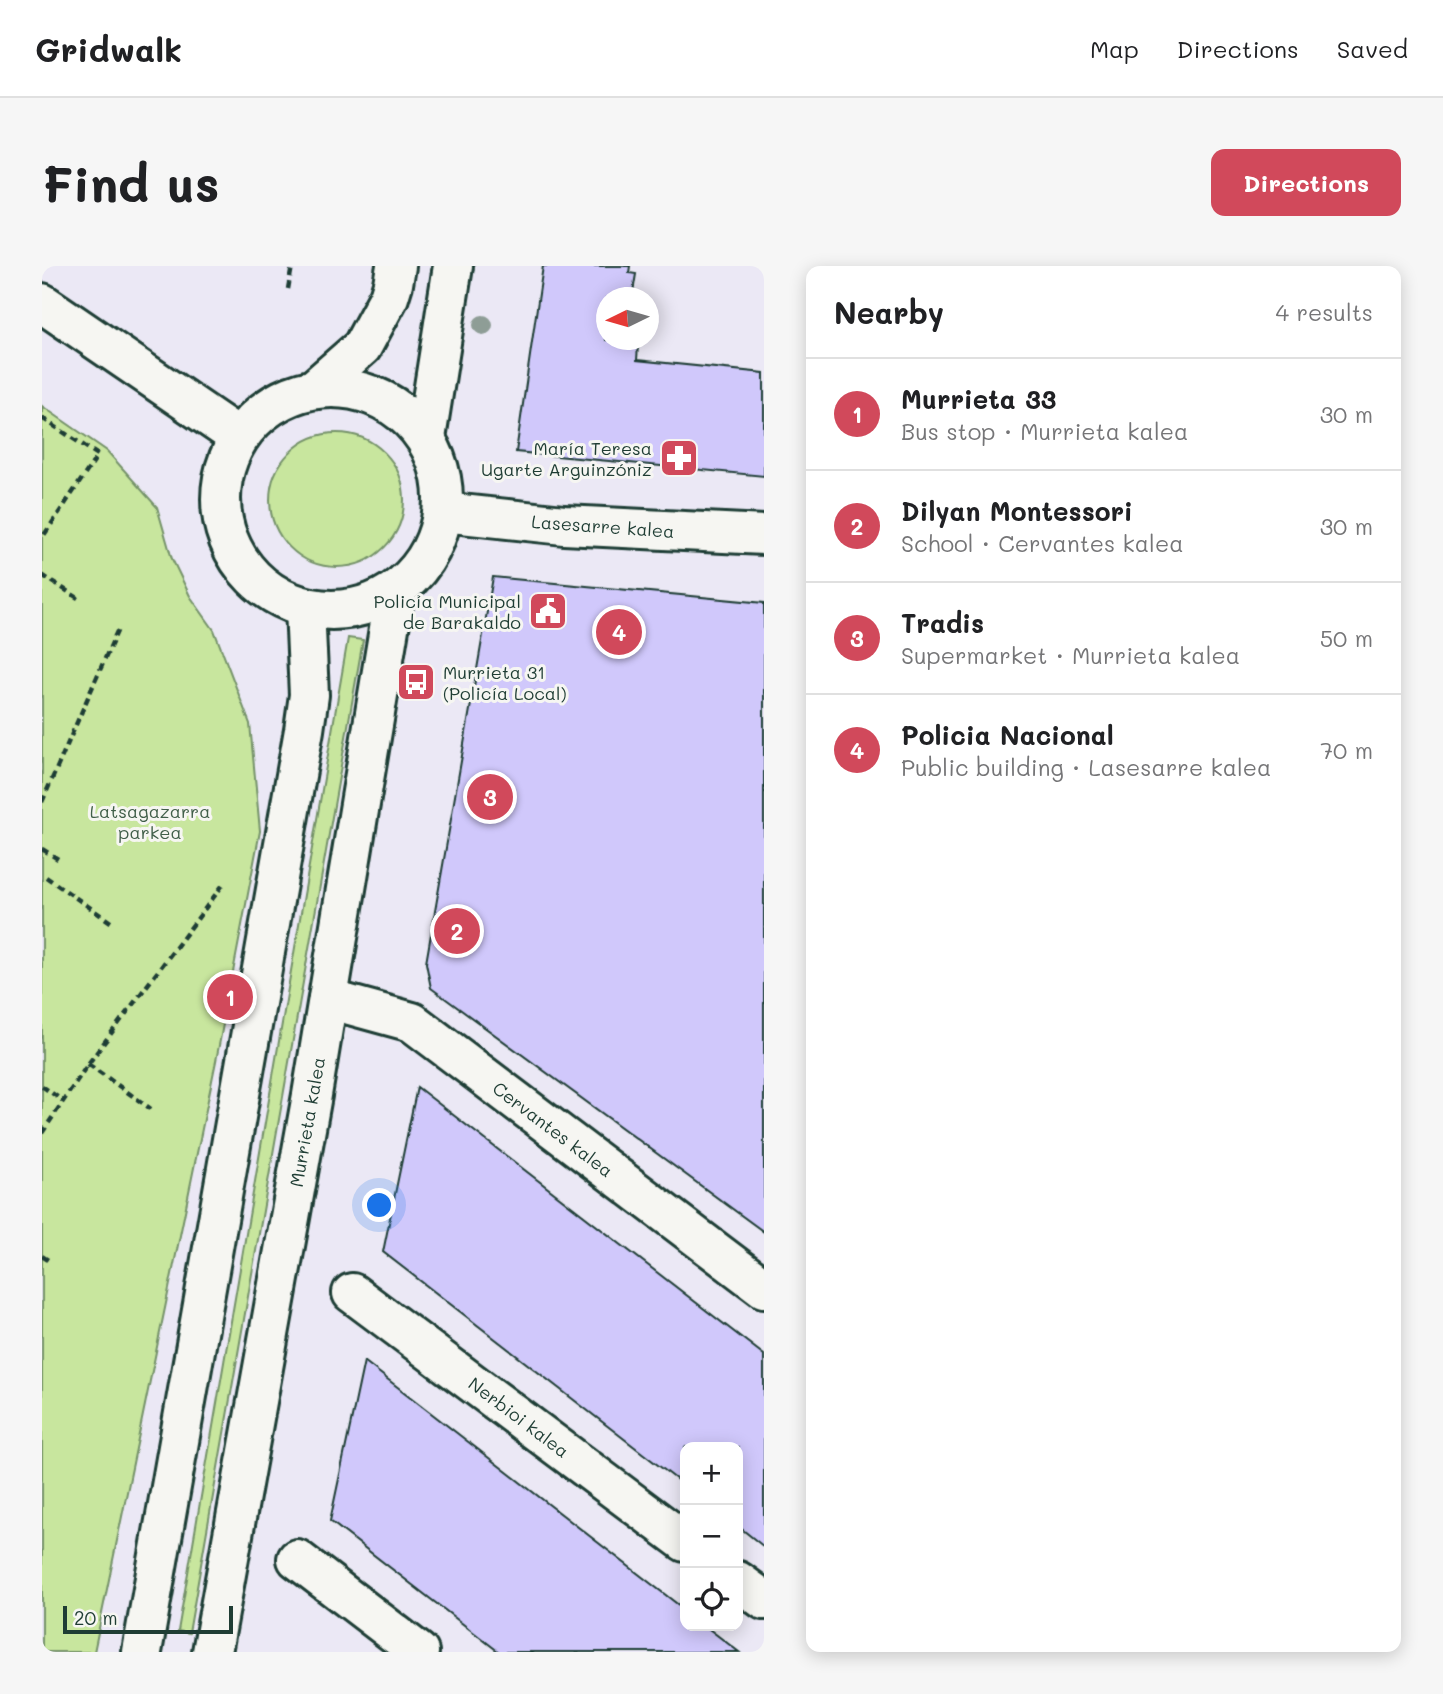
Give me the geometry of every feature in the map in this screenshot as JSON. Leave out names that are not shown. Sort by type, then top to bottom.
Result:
[{"type":"street","points":[[315,388],[362,347],[389,297],[397,266]]},
{"type":"street","points":[[426,438],[453,266]]},
{"type":"street","points":[[42,303],[237,436]]},
{"type":"street","points":[[315,388],[348,388],[378,397],[405,414],[426,438],[441,473],[443,512],[435,543],[418,570],[395,592],[367,606],[336,611],[305,608],[271,592],[244,567],[226,534],[221,497],[228,460],[237,436],[266,408],[289,395],[315,388]]},
{"type":"street","name":"Lasesarre kalea","points":[[443,512],[564,525],[764,535]]},
{"type":"street","name":"Murrieta kalea","points":[[212,1652],[328,999],[395,592]]},
{"type":"street","points":[[142,1652],[304,730],[309,695],[305,608]]},
{"type":"street","name":"Cervantes kalea","points":[[328,999],[412,1022],[764,1288]]},
{"type":"street","name":"Nerbioi kalea","points":[[352,1293],[680,1538]]},
{"type":"street","points":[[298,1559],[419,1652]]},
{"type":"street","points":[[743,1585],[764,1600]]},
{"type":"path","points":[[288,289],[292,266]]},
{"type":"path","points":[[42,418],[98,455],[42,538]]},
{"type":"path","points":[[42,575],[81,600]]},
{"type":"path","points":[[42,802],[118,629]]},
{"type":"path","points":[[42,849],[58,859]]},
{"type":"path","points":[[46,877],[112,923]]},
{"type":"path","points":[[42,1133],[88,1065],[228,878]]},
{"type":"path","points":[[88,1065],[151,1109]]},
{"type":"path","points":[[42,1086],[63,1101]]},
{"type":"path","points":[[42,1256],[48,1260]]},
{"type":"green space","name":"Latsagazarra parkea","points":[[42,406],[107,451],[157,507],[172,559],[190,596],[214,630],[250,724],[260,831],[216,1061],[94,1652],[42,1652]]},
{"type":"green space","points":[[337,433],[362,439],[384,453],[398,475],[404,500],[398,525],[384,547],[362,561],[337,567],[312,561],[290,547],[276,525],[270,500],[276,475],[290,453],[312,439]]},
{"type":"green space","points":[[348,638],[363,640],[189,1633],[178,1631]]},
{"type":"building","points":[[543,266],[630,266],[629,273],[636,274],[634,287],[596,287],[596,350],[638,350],[637,360],[764,373],[764,476],[516,452]]},
{"type":"building","points":[[493,577],[764,603],[764,1232],[431,988],[426,963]]},
{"type":"building","points":[[417,1087],[764,1355],[764,1547],[743,1530],[743,1442],[680,1442],[680,1482],[383,1252]]},
{"type":"building","points":[[364,1361],[680,1606],[680,1631],[712,1631],[739,1652],[499,1652],[330,1521]]},
{"type":"place","name":"María Teresa Ugarte Arguinzóniz","points":[[679,458]]},
{"type":"place","name":"Policía Municipal de Barakaldo","points":[[548,611]]},
{"type":"place","name":"Policia Nacional","points":[[619,632]]},
{"type":"place","name":"Murrieta 31 (Policía Local)","points":[[416,682]]},
{"type":"place","name":"Tradis","points":[[490,797]]},
{"type":"place","name":"Dilyan Montessori","points":[[457,931]]},
{"type":"place","name":"Murrieta 33","points":[[230,997]]}]
